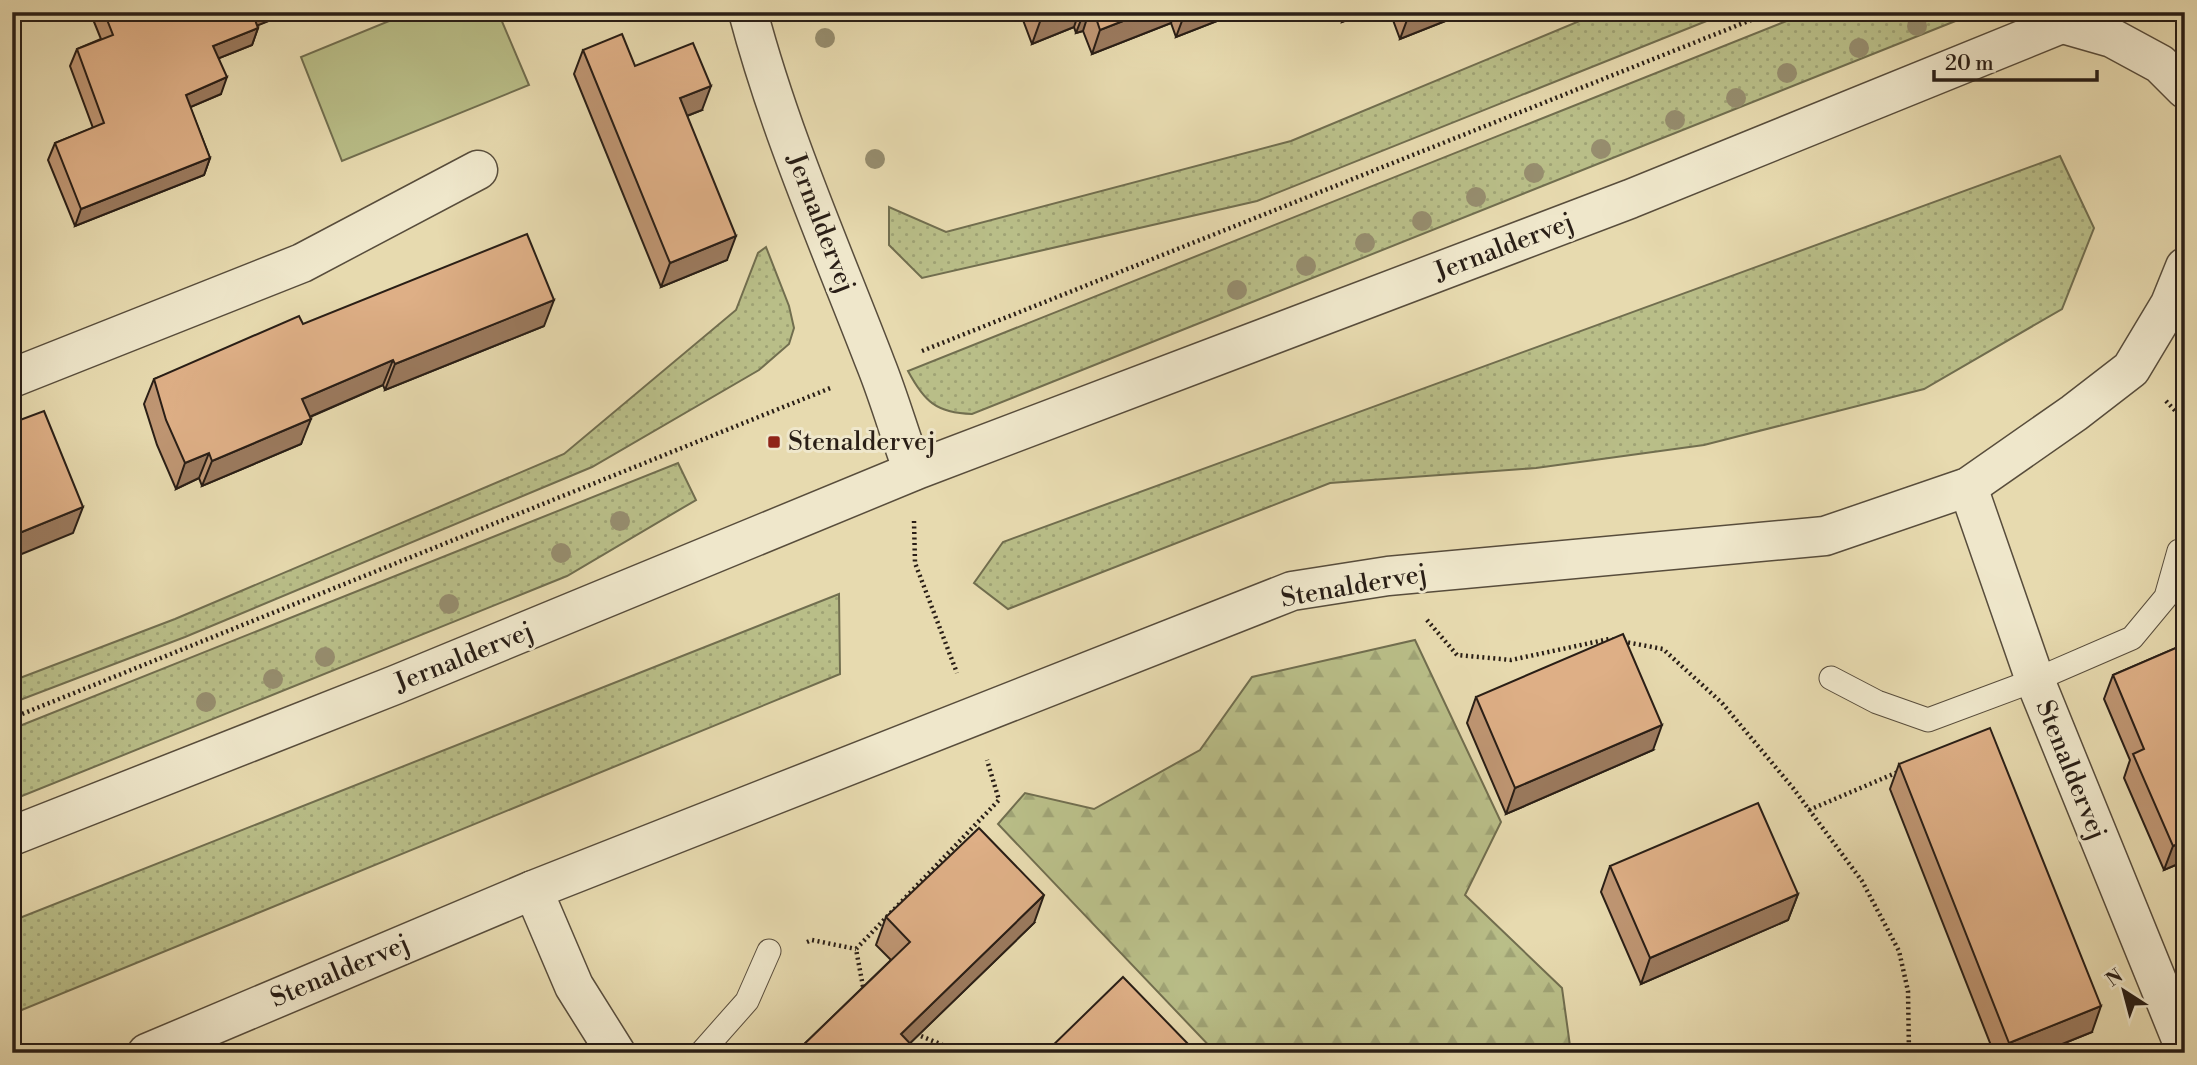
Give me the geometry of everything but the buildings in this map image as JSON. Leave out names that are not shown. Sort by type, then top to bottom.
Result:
[{"type":"street","name":"Jernaldervej","points":[[748,12],[769,88],[878,368],[913,471]]},
{"type":"street","name":"Jernaldervej","points":[[12,836],[396,685],[913,471],[1630,199],[2077,18]]},
{"type":"street","points":[[2077,18],[2160,64],[2185,89]]},
{"type":"street","points":[[12,377],[302,263],[478,170]]},
{"type":"street","name":"Stenaldervej","points":[[147,1053],[533,890],[1293,592],[1388,576],[1825,536],[1968,487],[2074,413],[2131,369],[2170,304],[2185,267]]},
{"type":"street","name":"Stenaldervej","points":[[1968,487],[2035,680],[2185,1049]]},
{"type":"street","points":[[533,890],[574,986],[616,1053]]},
{"type":"lane","points":[[1831,678],[1877,702],[1928,720],[2035,680],[2132,638],[2166,597],[2179,551]]},
{"type":"lane","points":[[701,1053],[747,1001],[769,951]]},
{"type":"lane","points":[[2178,1053],[2185,1049]]},
{"type":"path","points":[[2162,397],[2185,421]]},
{"type":"path","points":[[856,949],[999,800],[974,717],[915,563],[913,471]]},
{"type":"path","points":[[1388,576],[1457,655],[1511,660],[1609,639],[1663,649],[1722,703],[1809,810],[1862,881],[1899,951],[1908,991],[1909,1053]]},
{"type":"path","points":[[1809,810],[1901,771],[1928,720]]},
{"type":"path","points":[[769,951],[813,940],[856,949]]},
{"type":"path","points":[[856,949],[864,996]]},
{"type":"path","points":[[915,1034],[962,1053]]},
{"type":"green space","points":[[411,12],[498,12],[529,85],[342,161],[301,57]]},
{"type":"green space","points":[[1601,12],[1729,12],[1257,201],[922,278],[889,245],[889,207],[946,232],[1291,141]]},
{"type":"green space","points":[[1809,12],[1978,12],[972,414],[949,411],[932,403],[908,371]]},
{"type":"green space","points":[[2060,156],[2094,228],[2062,309],[1924,389],[1704,445],[1536,468],[1330,483],[1008,609],[974,583],[1003,542]]},
{"type":"green space","points":[[766,247],[789,306],[794,328],[789,344],[759,370],[592,467],[185,637],[12,703],[12,681],[175,619],[564,454],[736,310],[758,253]]},
{"type":"green space","points":[[678,463],[696,500],[567,576],[12,800],[12,729]]},
{"type":"green space","points":[[839,594],[840,674],[12,1014],[12,921]]},
{"type":"green space","points":[[1415,640],[1501,822],[1465,895],[1562,988],[1571,1053],[1216,1053],[998,824],[1025,793],[1094,809],[1200,750],[1252,677]]},
{"type":"place","name":"Stenaldervej","points":[[774,442]]}]
